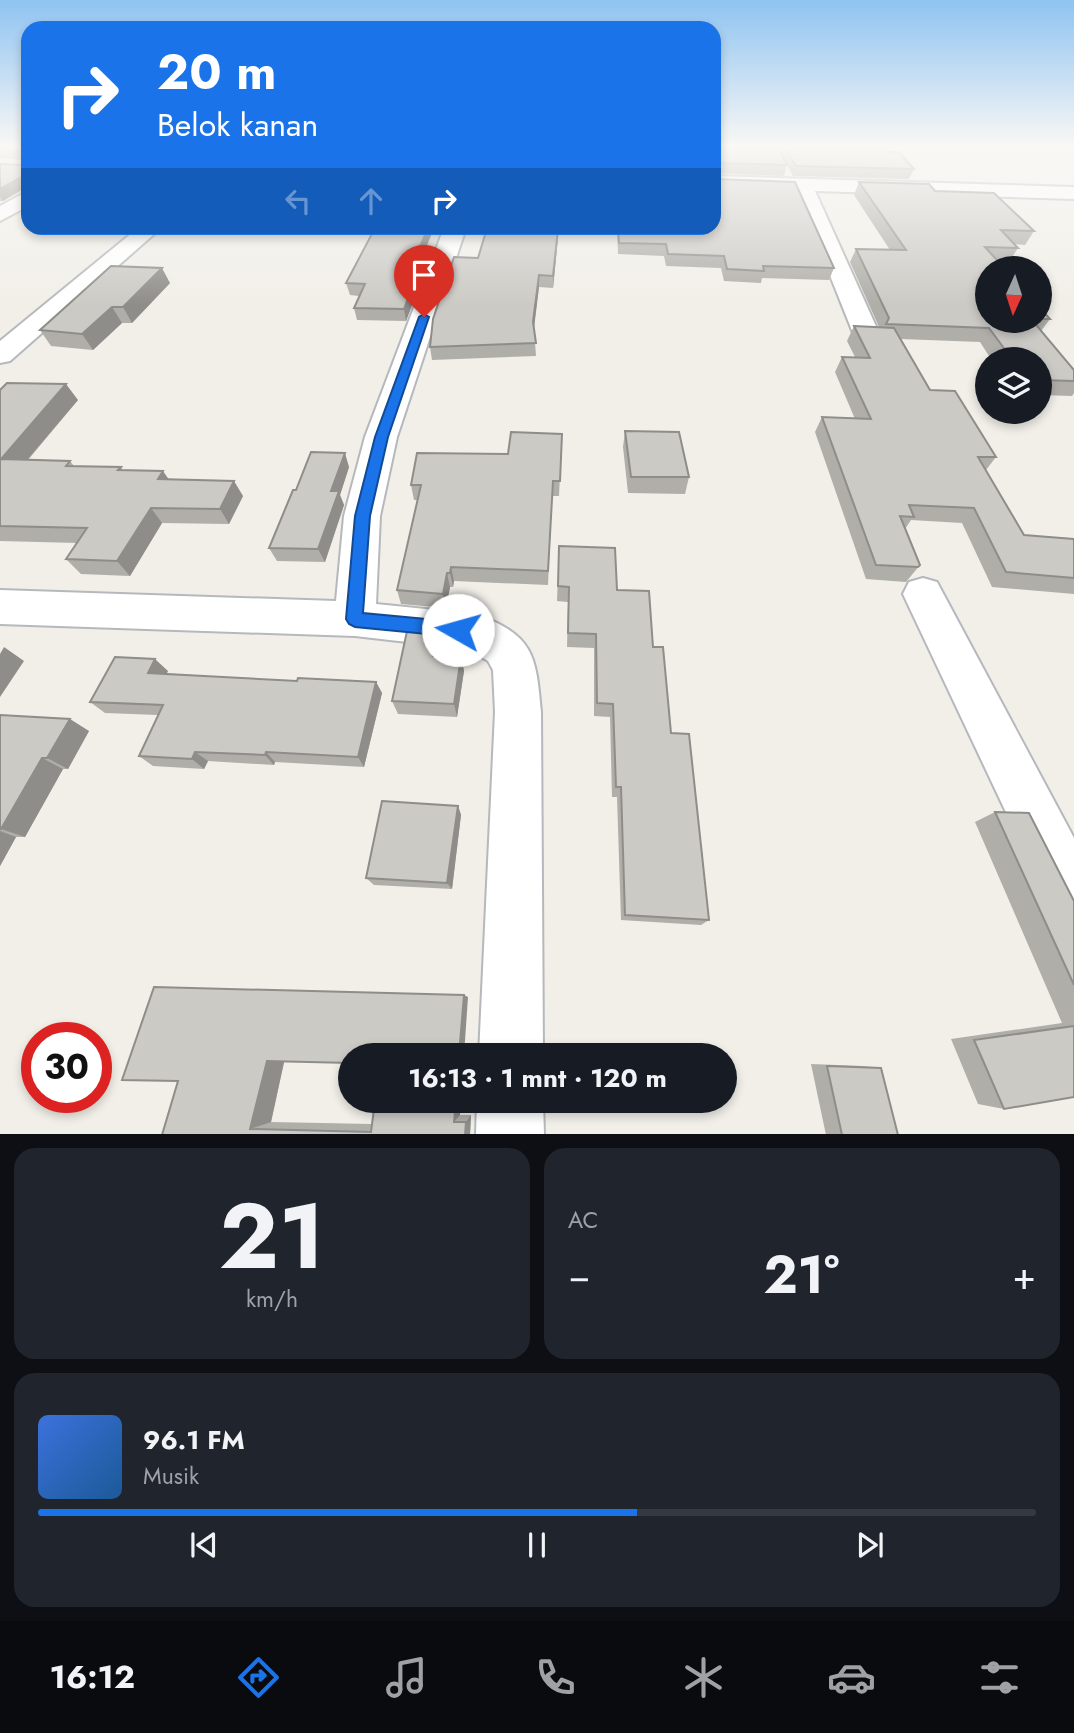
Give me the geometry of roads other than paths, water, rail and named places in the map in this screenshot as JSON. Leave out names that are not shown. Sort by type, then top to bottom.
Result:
[{"type":"street","points":[[809,199],[866,333]]},
{"type":"street","points":[[0,215],[21,202]]},
{"type":"street","points":[[0,355],[142,235]]},
{"type":"street","points":[[355,619],[362,516],[381,437],[453,235]]},
{"type":"street","points":[[923,594],[1074,894]]},
{"type":"street","points":[[0,607],[355,619],[475,632],[503,648],[514,666],[518,712],[511,1043]]},
{"type":"street","points":[[509,1134],[510,1113]]}]
